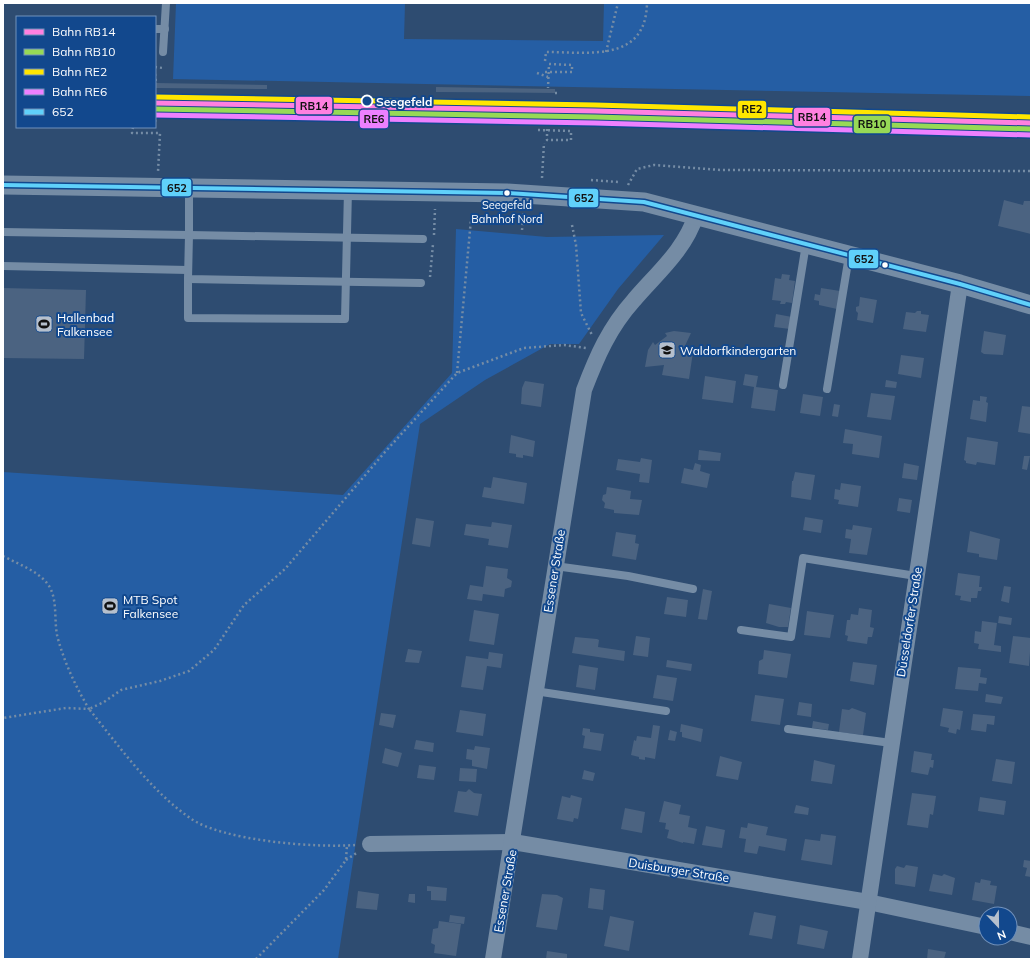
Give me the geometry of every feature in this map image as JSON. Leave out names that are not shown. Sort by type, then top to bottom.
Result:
[{"type":"street","points":[[3,185],[506,193],[644,202],[960,284],[1031,305]]},
{"type":"street","name":"Essener Straße","points":[[494,959],[535,691],[584,390],[599,350],[617,321],[633,300],[672,258],[691,231],[696,215]]},
{"type":"street","name":"Düsseldorfer Straße","points":[[860,959],[960,284]]},
{"type":"street","name":"Duisburger Straße","points":[[370,844],[513,842],[868,902],[978,925]]},
{"type":"street","points":[[1018,934],[1031,936]]},
{"type":"lane","points":[[163,52],[166,3]]},
{"type":"lane","points":[[156,28],[165,29]]},
{"type":"lane","points":[[189,188],[188,318],[345,319],[348,190]]},
{"type":"lane","points":[[3,232],[423,239]]},
{"type":"lane","points":[[783,385],[806,244]]},
{"type":"lane","points":[[827,389],[850,256]]},
{"type":"lane","points":[[3,266],[188,270]]},
{"type":"lane","points":[[188,279],[345,280],[421,283]]},
{"type":"lane","points":[[741,630],[790,637],[803,558],[916,576]]},
{"type":"lane","points":[[555,566],[628,576],[693,589]]},
{"type":"lane","points":[[535,691],[666,711]]},
{"type":"lane","points":[[788,728],[891,743]]},
{"type":"path","points":[[606,52],[618,3]]},
{"type":"path","points":[[545,61],[546,52],[606,52],[626,46],[641,31],[647,16],[647,3]]},
{"type":"path","points":[[548,77],[537,73],[545,73],[552,72],[572,72],[572,65],[549,64],[549,70],[548,77],[548,88]]},
{"type":"path","points":[[156,67],[163,68]]},
{"type":"path","points":[[555,93],[560,93]]},
{"type":"path","points":[[551,114],[557,114]]},
{"type":"path","points":[[547,117],[547,128],[547,134],[547,140],[571,140],[571,131],[558,131],[551,131],[544,131],[538,130],[547,128]]},
{"type":"path","points":[[133,128],[132,132],[160,133],[158,172],[154,172]]},
{"type":"path","points":[[536,178],[542,178],[544,143]]},
{"type":"path","points":[[628,185],[637,169],[654,165],[721,170],[1031,172]]},
{"type":"path","points":[[421,283],[429,283],[434,209]]},
{"type":"path","points":[[457,373],[471,219]]},
{"type":"path","points":[[572,225],[576,245],[581,312],[599,350]]},
{"type":"path","points":[[3,718],[66,708],[89,709],[104,702],[121,690],[189,671],[214,650],[244,605],[285,569],[385,452],[457,373],[524,348],[564,345],[599,350]]},
{"type":"path","points":[[3,556],[38,574],[48,584],[54,599],[58,638],[74,683],[89,709],[148,780],[190,818],[221,832],[303,845],[370,844]]},
{"type":"path","points":[[256,959],[324,890],[346,860],[347,845]]},
{"type":"shaded area","points":[[176,3],[405,3],[404,39],[603,41],[604,3],[1031,3],[1031,96],[173,79]]},
{"type":"shaded area","points":[[456,229],[547,237],[664,235],[618,289],[579,344],[550,344],[485,380],[420,424],[338,959],[3,959],[3,472],[343,495],[452,373]]},
{"type":"building","points":[[156,83],[267,85],[267,89],[156,88]]},
{"type":"building","points":[[436,87],[555,89],[555,93],[436,92]]},
{"type":"building","points":[[156,109],[267,110],[267,113],[156,111]]},
{"type":"building","points":[[436,113],[551,114],[551,117],[436,115]]},
{"type":"building","points":[[1004,200],[1023,205],[1024,201],[1031,201],[1031,234],[998,226]]},
{"type":"building","points":[[782,274],[790,275],[789,280],[795,281],[792,303],[786,302],[785,304],[780,304],[781,301],[772,300],[775,278],[781,279]]},
{"type":"building","name":"Hallenbad Falkensee","points":[[3,288],[86,290],[84,359],[3,358]]},
{"type":"building","points":[[821,288],[840,291],[837,309],[819,305],[819,301],[814,300],[815,294],[820,295]]},
{"type":"building","points":[[860,297],[877,300],[873,323],[857,320],[858,313],[856,311],[856,307],[859,306]]},
{"type":"building","points":[[917,311],[921,311],[921,314],[929,315],[926,332],[903,329],[906,312],[915,313]]},
{"type":"building","points":[[776,314],[792,317],[790,329],[774,327]]},
{"type":"building","points":[[674,331],[691,333],[683,350],[693,352],[689,379],[662,375],[664,365],[645,367],[648,350],[653,342],[655,345],[667,336],[665,333]]},
{"type":"building","points":[[984,331],[1006,335],[1003,355],[984,354],[981,352]]},
{"type":"building","points":[[901,355],[924,358],[921,378],[898,374]]},
{"type":"building","points":[[745,374],[758,376],[756,387],[778,390],[775,411],[751,408],[754,387],[743,385]]},
{"type":"building","points":[[705,376],[736,381],[733,403],[702,399]]},
{"type":"building","points":[[886,380],[897,382],[896,388],[885,387]]},
{"type":"building","points":[[525,381],[544,384],[541,407],[521,404],[522,388]]},
{"type":"building","points":[[871,393],[895,396],[891,420],[867,417]]},
{"type":"building","points":[[803,394],[823,397],[820,416],[800,413]]},
{"type":"building","points":[[980,396],[987,397],[986,402],[988,403],[986,422],[970,419],[973,400],[980,401]]},
{"type":"building","points":[[834,404],[840,405],[838,417],[832,416]]},
{"type":"building","points":[[1022,406],[1031,407],[1031,434],[1018,432]]},
{"type":"building","points":[[845,429],[882,436],[879,458],[852,454],[853,444],[843,443]]},
{"type":"building","points":[[511,435],[535,441],[533,457],[523,455],[523,458],[516,457],[516,454],[509,453]]},
{"type":"building","points":[[967,437],[998,442],[995,465],[977,462],[976,465],[966,463],[964,460]]},
{"type":"building","points":[[699,450],[721,453],[720,461],[698,460]]},
{"type":"building","points":[[1024,456],[1030,456],[1027,470],[1022,469]]},
{"type":"building","points":[[641,458],[652,460],[649,483],[639,482],[640,474],[616,470],[618,459],[640,462]]},
{"type":"building","points":[[695,463],[701,465],[700,471],[710,474],[707,488],[681,483],[684,468],[693,470]]},
{"type":"building","points":[[904,463],[919,466],[917,480],[902,478]]},
{"type":"building","points":[[795,472],[815,475],[811,500],[791,497],[792,481]]},
{"type":"building","points":[[493,477],[527,483],[524,504],[482,497],[484,487],[491,488]]},
{"type":"building","points":[[841,483],[861,486],[858,507],[838,504],[839,500],[834,499],[835,489],[840,490]]},
{"type":"building","points":[[607,487],[631,491],[630,499],[642,500],[639,515],[614,513],[614,510],[604,508],[605,503],[602,500],[603,495],[606,494]]},
{"type":"building","points":[[899,498],[912,500],[910,513],[897,511]]},
{"type":"building","points":[[805,517],[823,520],[821,533],[803,530]]},
{"type":"building","points":[[416,518],[434,521],[430,547],[412,544]]},
{"type":"building","points":[[492,522],[512,525],[508,548],[488,545],[489,539],[464,535],[466,524],[491,527]]},
{"type":"building","points":[[853,525],[872,528],[867,555],[849,553],[851,539],[845,538],[846,529],[852,530]]},
{"type":"building","points":[[970,531],[1000,539],[997,560],[979,557],[979,554],[967,552]]},
{"type":"building","points":[[616,532],[636,535],[635,543],[639,544],[636,560],[612,556]]},
{"type":"building","points":[[486,566],[508,569],[507,578],[512,581],[511,587],[505,589],[504,597],[483,594],[482,601],[467,599],[470,585],[483,587]]},
{"type":"building","points":[[958,573],[980,576],[979,587],[982,587],[981,591],[978,591],[977,598],[971,598],[971,602],[960,600],[961,596],[955,595]]},
{"type":"building","points":[[1004,586],[1011,587],[1009,603],[1001,601]]},
{"type":"building","points":[[703,589],[712,591],[707,620],[698,619]]},
{"type":"building","points":[[667,597],[688,600],[686,617],[664,614]]},
{"type":"building","points":[[769,604],[791,608],[788,627],[779,627],[766,623]]},
{"type":"building","points":[[859,608],[872,610],[870,627],[874,628],[872,637],[868,637],[867,644],[847,641],[848,636],[845,635],[847,620],[850,620],[851,614],[858,615]]},
{"type":"building","points":[[474,610],[499,614],[494,645],[469,641]]},
{"type":"building","points":[[807,611],[834,615],[830,638],[804,635]]},
{"type":"building","points":[[999,616],[1012,618],[1011,625],[998,623]]},
{"type":"building","points":[[982,621],[997,623],[994,645],[1001,646],[1001,652],[978,649],[979,644],[974,643],[975,631],[981,632]]},
{"type":"building","points":[[636,636],[650,638],[648,657],[633,655]]},
{"type":"building","points":[[1013,636],[1031,638],[1029,666],[1009,663]]},
{"type":"building","points":[[575,637],[597,639],[599,640],[598,647],[625,651],[624,661],[572,653]]},
{"type":"building","points":[[408,649],[422,651],[419,663],[405,662]]},
{"type":"building","points":[[764,650],[791,654],[787,678],[758,674],[759,661],[763,659]]},
{"type":"building","points":[[489,652],[503,654],[501,668],[487,666],[483,690],[461,687],[466,656],[488,659]]},
{"type":"building","points":[[667,660],[692,664],[691,671],[666,667]]},
{"type":"building","points":[[853,662],[877,665],[874,685],[850,681]]},
{"type":"building","points":[[579,665],[598,668],[595,690],[576,687]]},
{"type":"building","points":[[958,667],[981,669],[980,677],[987,678],[986,684],[979,683],[978,691],[955,689]]},
{"type":"building","points":[[657,675],[677,678],[673,701],[653,698]]},
{"type":"building","points":[[986,694],[1003,697],[1001,704],[985,702]]},
{"type":"building","points":[[755,695],[784,699],[780,725],[751,721]]},
{"type":"building","points":[[799,702],[812,704],[811,717],[797,715]]},
{"type":"building","points":[[852,708],[866,713],[863,735],[839,732],[842,709],[849,710]]},
{"type":"building","points":[[943,708],[963,711],[960,730],[957,729],[956,734],[948,732],[949,728],[940,726]]},
{"type":"building","points":[[460,710],[486,714],[483,736],[456,732]]},
{"type":"building","points":[[381,713],[396,715],[393,728],[379,725]]},
{"type":"building","points":[[973,714],[995,716],[994,725],[987,724],[986,732],[971,730]]},
{"type":"building","points":[[813,721],[829,724],[828,730],[812,728]]},
{"type":"building","points":[[681,724],[703,729],[701,742],[682,737],[682,732],[680,732]]},
{"type":"building","points":[[653,725],[660,726],[655,759],[645,757],[645,760],[639,759],[639,757],[631,755],[634,740],[636,741],[637,736],[651,738]]},
{"type":"building","points":[[583,728],[590,729],[590,732],[604,734],[601,751],[583,748],[585,736],[582,735]]},
{"type":"building","points":[[670,730],[677,732],[675,741],[668,740]]},
{"type":"building","points":[[416,740],[434,743],[433,752],[414,749]]},
{"type":"building","points":[[475,746],[490,748],[487,769],[472,766],[472,760],[466,759],[467,749],[474,750]]},
{"type":"building","points":[[385,748],[402,753],[398,767],[382,763]]},
{"type":"building","points":[[914,751],[932,754],[931,760],[934,760],[933,768],[930,767],[928,775],[911,772]]},
{"type":"building","points":[[720,756],[742,762],[738,780],[716,776]]},
{"type":"building","points":[[996,759],[1015,762],[1012,784],[992,781]]},
{"type":"building","points":[[814,760],[835,765],[832,784],[811,781]]},
{"type":"building","points":[[419,765],[436,767],[434,780],[417,778]]},
{"type":"building","points":[[460,768],[477,769],[476,782],[459,781]]},
{"type":"building","points":[[584,770],[595,773],[593,781],[582,779]]},
{"type":"building","points":[[469,789],[474,793],[482,794],[478,816],[454,812],[458,791],[466,792]]},
{"type":"building","points":[[912,793],[936,796],[933,815],[930,814],[928,828],[907,825]]},
{"type":"building","points":[[571,795],[582,798],[578,819],[574,818],[573,822],[557,819],[562,796],[570,798]]},
{"type":"building","points":[[980,797],[1006,801],[1004,815],[978,811]]},
{"type":"building","points":[[664,801],[681,805],[679,814],[690,816],[688,827],[697,829],[694,844],[683,843],[667,838],[669,830],[665,829],[666,823],[659,822]]},
{"type":"building","points":[[796,805],[809,808],[808,815],[794,813]]},
{"type":"building","points":[[625,808],[645,812],[642,833],[621,829]]},
{"type":"building","points":[[748,823],[768,827],[766,835],[787,839],[785,851],[759,846],[757,854],[744,852],[746,839],[739,838],[741,827],[747,828]]},
{"type":"building","points":[[706,826],[725,830],[722,848],[702,845]]},
{"type":"building","points":[[821,834],[836,836],[832,865],[801,860],[805,839],[820,841]]},
{"type":"building","points":[[1024,860],[1031,861],[1031,877],[1025,876],[1027,868],[1023,867]]},
{"type":"building","points":[[906,865],[918,867],[915,887],[895,884],[895,869],[897,866],[904,868]]},
{"type":"building","points":[[933,874],[942,876],[944,874],[955,878],[952,895],[929,891]]},
{"type":"building","points":[[981,879],[991,881],[990,885],[997,886],[994,904],[972,900],[975,882],[980,883]]},
{"type":"building","points":[[427,886],[447,888],[446,901],[431,900],[431,891],[427,891]]},
{"type":"building","points":[[590,888],[605,890],[603,910],[588,908]]},
{"type":"building","points":[[358,891],[379,894],[377,910],[356,908]]},
{"type":"building","points":[[409,894],[415,894],[415,903],[408,902]]},
{"type":"building","points":[[542,894],[557,895],[563,898],[557,930],[536,927]]},
{"type":"building","points":[[754,912],[776,916],[772,939],[749,935]]},
{"type":"building","points":[[450,915],[465,917],[464,924],[449,922]]},
{"type":"building","points":[[610,916],[634,921],[629,951],[604,946]]},
{"type":"building","points":[[439,921],[461,924],[456,956],[434,953],[435,945],[431,943],[433,929],[438,928]]},
{"type":"building","points":[[800,925],[828,931],[824,949],[797,944]]},
{"type":"building","points":[[928,949],[946,952],[944,959],[927,959]]},
{"type":"building","points":[[547,951],[567,954],[567,959],[546,959]]},
{"type":"rail line","name":"RE2","points":[[156,97],[595,105],[1031,117]]},
{"type":"rail line","name":"RB14","points":[[156,103],[595,111],[1031,123]]},
{"type":"rail line","name":"RB10","points":[[156,109],[595,117],[1031,129]]},
{"type":"rail line","name":"RE6","points":[[156,115],[595,123],[1031,135]]},
{"type":"transit line","name":"652","points":[[3,185],[507,193],[644,202],[960,284],[1031,305]]},
{"type":"place","name":"Seegefeld","points":[[367,101]]},
{"type":"place","name":"Seegefeld Bahnhof Nord","points":[[507,193]]},
{"type":"place","name":"Hallenbad Falkensee","points":[[44,324]]},
{"type":"place","name":"Waldorfkindergarten","points":[[667,350]]},
{"type":"place","name":"MTB Spot Falkensee","points":[[110,606]]}]
